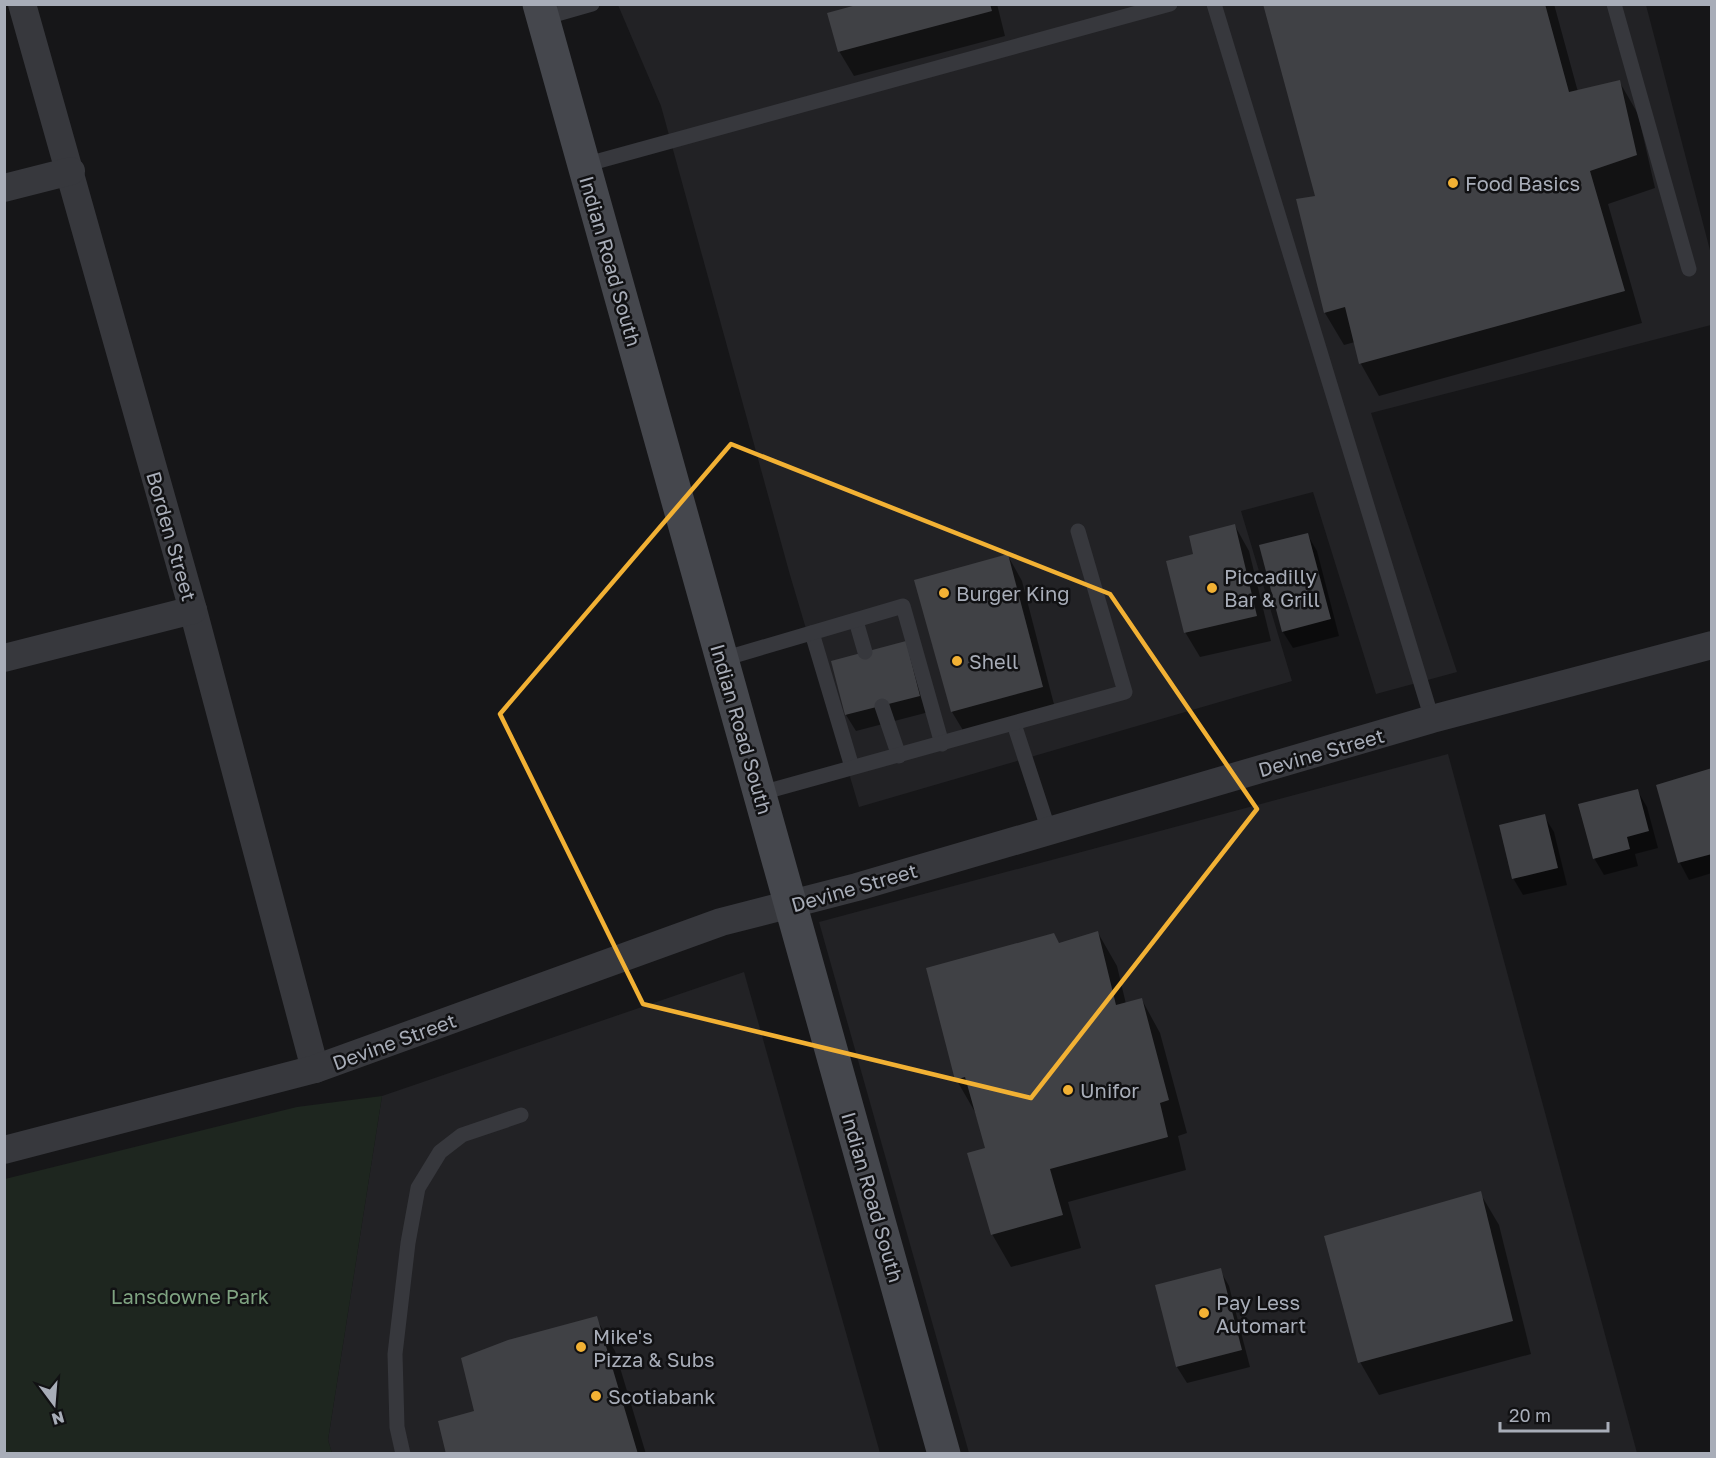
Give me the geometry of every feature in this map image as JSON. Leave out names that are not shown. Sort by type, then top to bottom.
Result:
[{"type":"main road","name":"Indian Road South","points":[[541,11],[944,1454]]},
{"type":"street","name":"Borden Street","points":[[22,4],[71,171],[193,610],[315,1070]]},
{"type":"street","points":[[4,188],[71,171]]},
{"type":"street","points":[[4,658],[193,610]]},
{"type":"street","name":"Devine Street","points":[[4,1150],[315,1070],[721,922],[1049,831],[1432,719],[1712,645]]},
{"type":"lane","points":[[541,11],[592,4]]},
{"type":"lane","points":[[584,165],[1170,4]]},
{"type":"lane","points":[[1214,4],[1432,719]]},
{"type":"lane","points":[[1614,4],[1689,269]]},
{"type":"lane","points":[[761,793],[1125,692],[1078,531]]},
{"type":"lane","points":[[723,659],[903,606],[942,744]]},
{"type":"lane","points":[[856,621],[865,652]]},
{"type":"lane","points":[[812,633],[852,767]]},
{"type":"lane","points":[[882,706],[899,756]]},
{"type":"lane","points":[[1014,724],[1049,831]]},
{"type":"lane","points":[[403,1454],[397,1427],[395,1354],[408,1243],[418,1188],[440,1152],[462,1134],[521,1115]]},
{"type":"highlighted area","points":[[731,444],[1110,594],[1257,809],[1031,1098],[643,1004],[500,714]]},
{"type":"shaded area","points":[[618,5],[1646,5],[1711,254],[1711,325],[1371,413],[1457,672],[1376,694],[1313,492],[1241,511],[1292,681],[859,807],[790,575],[661,106]]},
{"type":"shaded area","points":[[1448,754],[1637,1453],[969,1453],[819,922]]},
{"type":"shaded area","points":[[744,972],[880,1453],[332,1454],[328,1440],[382,1096]]},
{"type":"green space","name":"Lansdowne Park","points":[[382,1096],[328,1440],[332,1453],[5,1453],[5,1179],[297,1107]]},
{"type":"building","points":[[860,4],[990,4],[992,11],[838,52],[827,13]]},
{"type":"building","name":"Food Basics","points":[[1263,4],[1545,4],[1569,92],[1620,80],[1637,155],[1590,171],[1625,291],[1359,364],[1345,307],[1324,313],[1296,199],[1315,196]]},
{"type":"building","name":"Piccadilly Bar & Grill","points":[[1235,524],[1257,616],[1184,633],[1166,561],[1193,554],[1189,536]]},
{"type":"building","points":[[1308,533],[1331,619],[1282,632],[1259,545]]},
{"type":"building","points":[[1008,554],[1043,687],[951,712],[914,580]]},
{"type":"building","points":[[906,641],[920,696],[845,715],[831,661]]},
{"type":"building","points":[[1712,768],[1712,854],[1678,863],[1656,785]]},
{"type":"building","points":[[1638,789],[1649,831],[1627,837],[1630,849],[1593,859],[1578,804]]},
{"type":"building","points":[[1545,814],[1558,868],[1512,879],[1499,825]]},
{"type":"building","name":"Unifor","points":[[1098,931],[1116,1005],[1142,998],[1169,1100],[1160,1103],[1168,1137],[1050,1169],[1063,1215],[991,1235],[967,1153],[985,1148],[965,1077],[955,1080],[926,968],[1054,933],[1059,943]]},
{"type":"building","points":[[1481,1191],[1513,1321],[1358,1363],[1324,1236]]},
{"type":"building","points":[[1221,1268],[1242,1350],[1176,1367],[1155,1285]]},
{"type":"building","points":[[597,1316],[638,1454],[446,1454],[438,1421],[474,1411],[461,1358],[508,1340]]},
{"type":"place","name":"Food Basics","points":[[1453,183]]},
{"type":"place","name":"Piccadilly Bar & Grill","points":[[1212,588]]},
{"type":"place","name":"Burger King","points":[[944,593]]},
{"type":"place","name":"Shell","points":[[957,661]]},
{"type":"place","name":"Unifor","points":[[1068,1090]]},
{"type":"place","name":"Pay Less Automart","points":[[1204,1313]]},
{"type":"place","name":"Mike's Pizza & Subs","points":[[581,1347]]},
{"type":"place","name":"Scotiabank","points":[[596,1396]]}]
